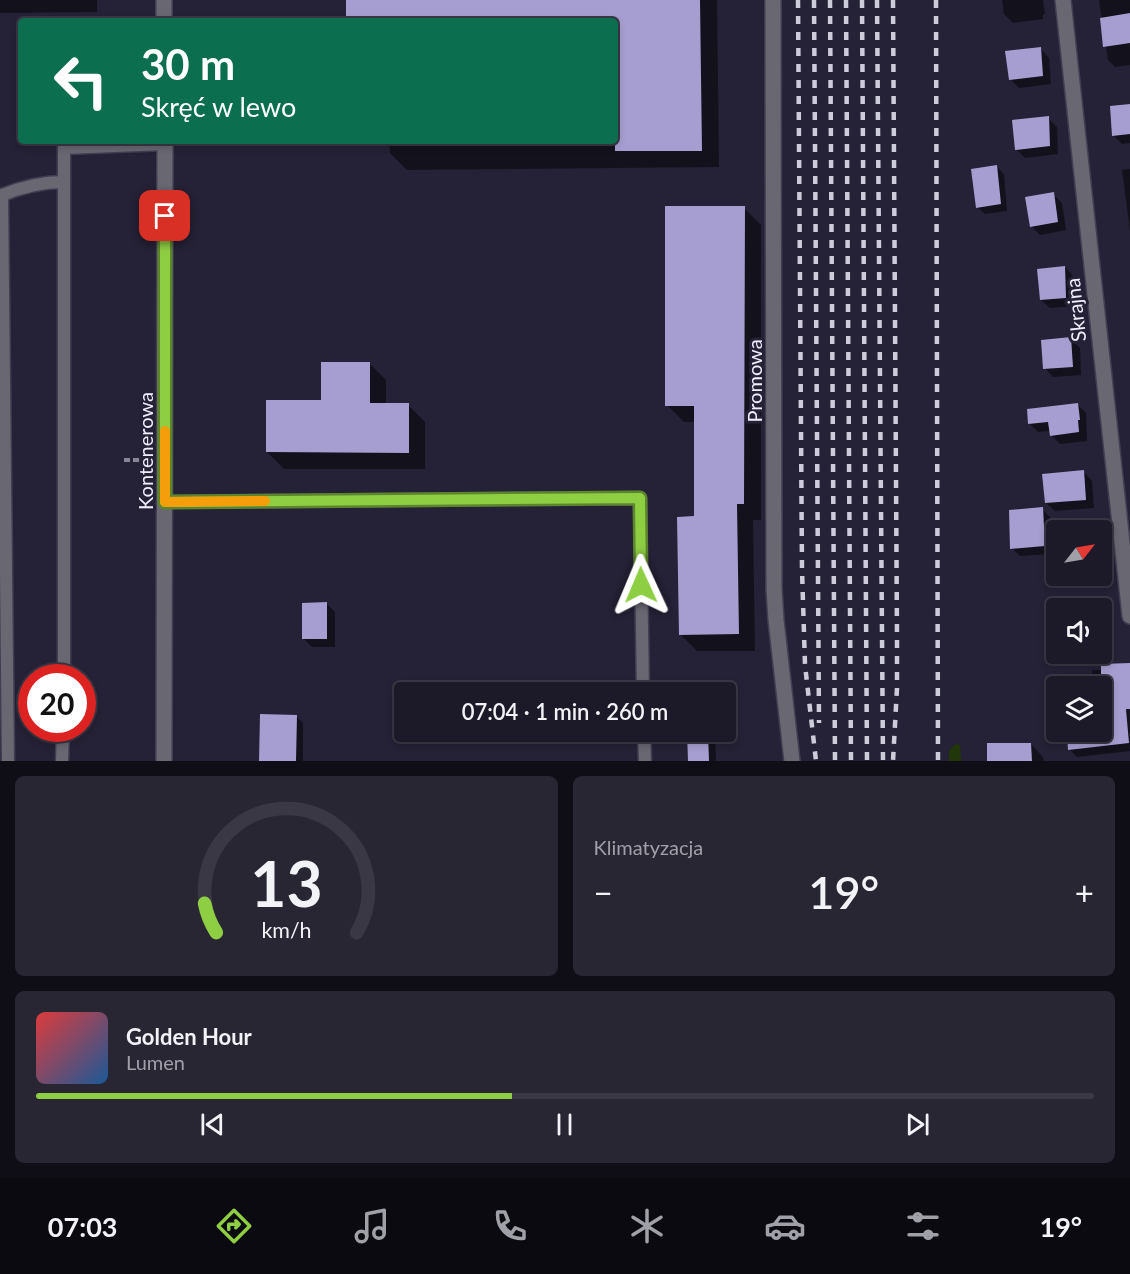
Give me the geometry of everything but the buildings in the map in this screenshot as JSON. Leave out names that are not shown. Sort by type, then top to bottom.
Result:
[{"type":"street","points":[[164,0],[164,18]]},
{"type":"street","name":"Promowa","points":[[773,0],[774,589],[792,761]]},
{"type":"street","name":"Skrajna","points":[[1063,0],[1130,616]]},
{"type":"street","name":"Kontenerowa","points":[[164,761],[165,144]]},
{"type":"lane","points":[[64,144],[64,664]]},
{"type":"lane","points":[[8,761],[1,196],[44,182],[64,182]]},
{"type":"lane","points":[[165,502],[640,498],[643,682]]},
{"type":"lane","points":[[62,761],[63,742]]},
{"type":"lane","points":[[644,742],[645,761]]},
{"type":"path","points":[[124,460],[141,460]]},
{"type":"green space","points":[[955,744],[960,745],[961,761],[949,761],[949,751]]},
{"type":"railway","points":[[798,0],[802,570],[805,665],[816,761]]},
{"type":"railway","points":[[814,0],[819,723]]},
{"type":"railway","points":[[830,0],[835,761]]},
{"type":"railway","points":[[846,0],[851,761]]},
{"type":"railway","points":[[862,0],[867,761]]},
{"type":"railway","points":[[877,0],[883,761]]},
{"type":"railway","points":[[893,0],[897,637],[893,761]]},
{"type":"railway","points":[[936,0],[938,761]]},
{"type":"slow traffic","points":[[165,431],[165,502],[265,501]]},
{"type":"route","points":[[165,216],[165,502],[640,498],[641,585]]}]
